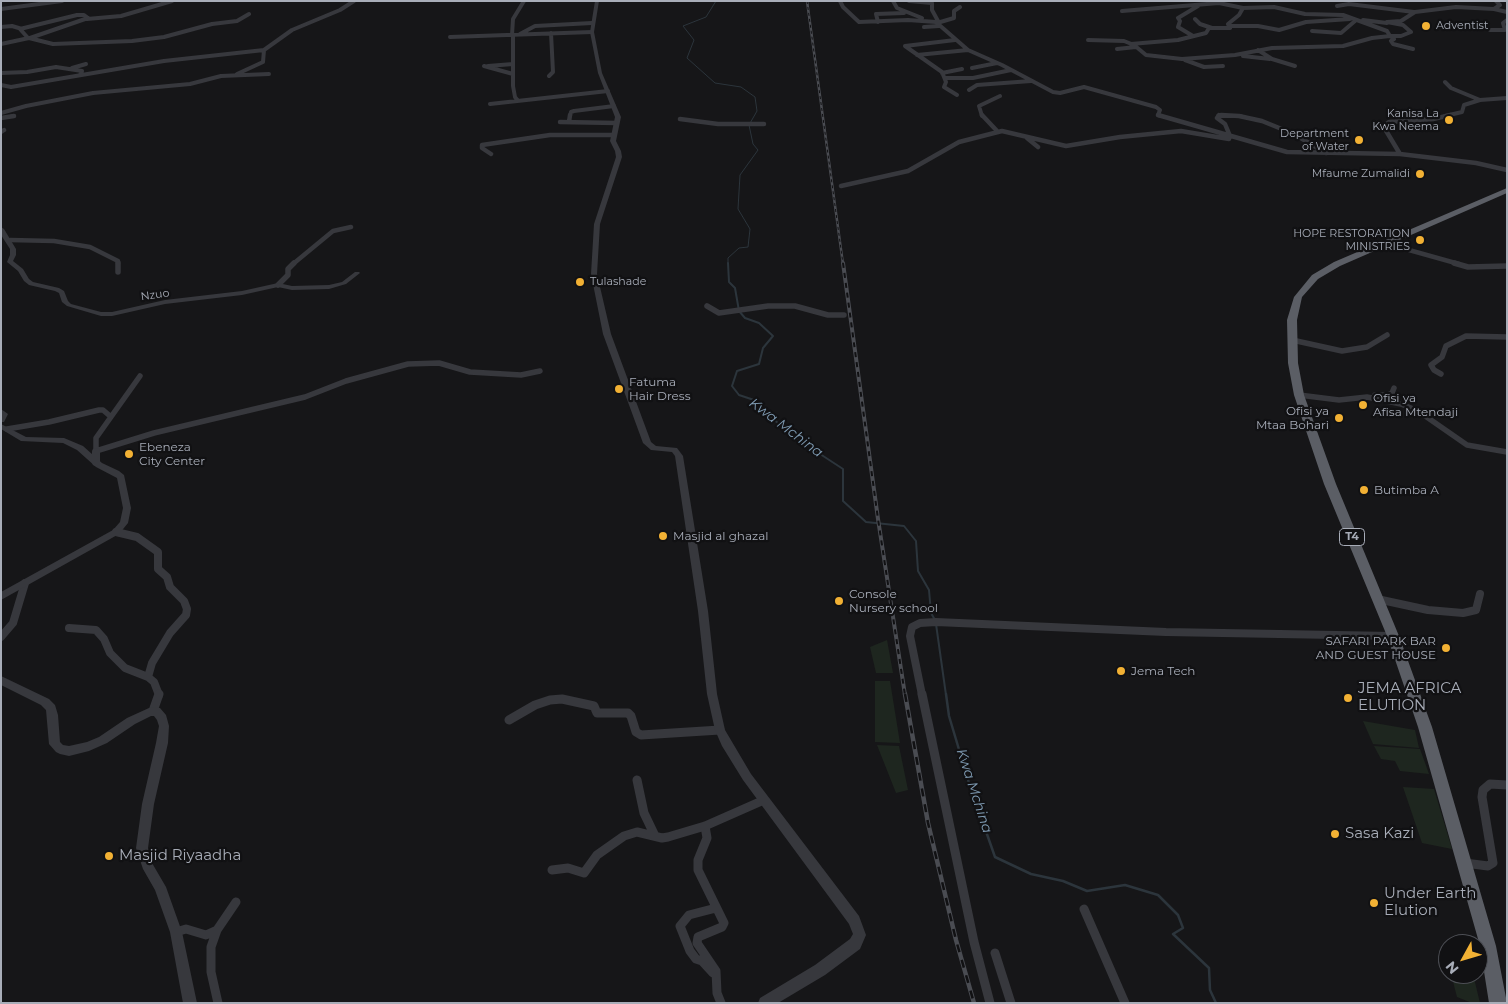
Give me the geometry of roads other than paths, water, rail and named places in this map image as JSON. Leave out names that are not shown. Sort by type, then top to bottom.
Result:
[{"type":"highway","name":"T4","points":[[1498,1003],[1488,946],[1466,862],[1425,727],[1393,636],[1330,484],[1299,395],[1293,363],[1292,340],[1294,308],[1298,297],[1314,277],[1337,264],[1507,190]]},
{"type":"street","points":[[2,11],[62,1]]},
{"type":"street","points":[[1,44],[29,38],[87,19],[120,16],[172,1]]},
{"type":"street","points":[[1,86],[11,87],[39,81],[55,81],[164,61],[264,50],[292,30],[340,10],[354,1]]},
{"type":"street","points":[[518,101],[514,92],[515,35],[513,19],[524,1]]},
{"type":"street","points":[[597,1],[592,28],[600,73],[618,113],[613,141],[619,157],[597,224],[594,274],[607,334],[647,443],[654,448],[674,450],[679,456],[703,611],[712,694],[720,730],[734,757],[854,920],[860,935],[855,944],[820,970],[765,1003]]},
{"type":"street","points":[[840,1],[843,7],[858,22],[929,21]]},
{"type":"street","points":[[894,1],[897,8],[938,23]]},
{"type":"street","points":[[909,1],[932,3],[932,10],[938,23],[968,50],[1057,93],[1084,87],[1154,107],[1160,110],[1158,115],[1161,116],[1287,152],[1400,154],[1481,164],[1507,170]]},
{"type":"street","points":[[1088,40],[1123,41],[1134,45],[1148,56],[1182,59],[1234,55],[1275,47],[1343,46],[1372,38],[1401,36],[1411,32],[1403,26],[1387,22],[1338,15],[1307,14],[1273,6],[1243,8],[1220,1]]},
{"type":"street","points":[[1332,1],[1337,6],[1338,15]]},
{"type":"street","points":[[1455,1],[1471,7]]},
{"type":"street","points":[[1494,9],[1500,5],[1496,1]]},
{"type":"street","points":[[1122,11],[1140,7],[1198,6],[1238,2]]},
{"type":"street","points":[[1337,6],[1349,4],[1415,12],[1471,7],[1507,12]]},
{"type":"street","points":[[1194,36],[1179,28],[1180,21],[1178,18],[1198,6]]},
{"type":"street","points":[[924,27],[954,18],[954,11],[960,7]]},
{"type":"street","points":[[1117,48],[1194,36],[1206,33],[1209,28],[1230,28],[1228,24],[1239,15],[1243,8]]},
{"type":"street","points":[[1387,22],[1402,21],[1415,12]]},
{"type":"street","points":[[878,22],[876,14],[907,13]]},
{"type":"street","points":[[22,28],[20,30],[29,38],[53,44],[125,42],[164,37],[212,24],[237,21],[249,14]]},
{"type":"street","points":[[1,28],[22,28],[46,24],[77,15],[84,15],[87,19]]},
{"type":"street","points":[[1229,26],[1258,26],[1279,30],[1306,22],[1328,22],[1349,18],[1387,31],[1394,39],[1391,41],[1396,46],[1413,49]]},
{"type":"street","points":[[1195,19],[1200,24],[1214,28]]},
{"type":"street","points":[[1490,30],[1505,30],[1503,23],[1507,20]]},
{"type":"street","points":[[1312,31],[1343,32],[1355,21]]},
{"type":"street","points":[[1328,22],[1322,26],[1334,33]]},
{"type":"street","points":[[515,35],[535,26],[592,28]]},
{"type":"street","points":[[450,37],[551,33],[592,28]]},
{"type":"street","points":[[549,76],[553,72],[551,33]]},
{"type":"street","points":[[955,40],[905,46],[944,76],[946,82],[944,87],[957,95]]},
{"type":"street","points":[[1296,40],[1305,48]]},
{"type":"street","points":[[918,44],[928,54]]},
{"type":"street","points":[[234,75],[263,62],[264,50]]},
{"type":"street","points":[[917,55],[968,50]]},
{"type":"street","points":[[1258,50],[1273,59]]},
{"type":"street","points":[[1234,55],[1273,59],[1295,66]]},
{"type":"street","points":[[1182,59],[1204,67],[1222,66]]},
{"type":"street","points":[[972,68],[997,63]]},
{"type":"street","points":[[71,69],[86,64]]},
{"type":"street","points":[[513,64],[485,66],[513,74]]},
{"type":"street","points":[[1,74],[52,68],[82,71],[80,75]]},
{"type":"street","points":[[944,76],[962,69]]},
{"type":"street","points":[[944,76],[973,78],[1012,70]]},
{"type":"street","points":[[1,113],[92,93],[182,85],[214,77],[270,74]]},
{"type":"street","points":[[969,90],[976,85],[1032,81]]},
{"type":"street","points":[[1445,82],[1451,88],[1480,100]]},
{"type":"street","points":[[490,104],[608,91]]},
{"type":"street","points":[[998,132],[982,117],[982,110],[979,106],[1000,96]]},
{"type":"street","points":[[1400,154],[1385,129],[1389,122],[1433,119],[1462,112],[1464,105],[1480,100],[1507,98]]},
{"type":"street","points":[[569,122],[570,116],[574,111],[614,106]]},
{"type":"street","points":[[1230,136],[1225,124],[1217,118],[1219,115],[1246,117],[1262,121],[1294,134],[1326,153]]},
{"type":"street","points":[[1,118],[14,116]]},
{"type":"street","points":[[680,119],[718,124],[764,124]]},
{"type":"street","points":[[560,122],[617,123]]},
{"type":"street","points":[[841,186],[908,171],[959,142],[998,132],[1074,146],[1120,137],[1186,131],[1247,141]]},
{"type":"street","points":[[491,154],[482,148],[482,145],[550,135],[614,135]]},
{"type":"street","points":[[1027,138],[1038,147]]},
{"type":"street","points":[[278,285],[288,275],[288,269],[322,239],[333,232],[351,227]]},
{"type":"street","points":[[1,229],[10,240],[54,241],[90,247],[118,261],[118,272]]},
{"type":"street","name":"Nzuo","points":[[10,240],[14,252],[10,262],[21,270],[26,280],[31,284],[57,289],[62,292],[66,304],[96,313],[112,314],[165,302],[242,293],[278,285],[292,288],[329,287],[344,283],[357,273]]},
{"type":"street","points":[[1384,243],[1468,268],[1507,266]]},
{"type":"street","points":[[707,306],[720,313],[768,306],[795,306],[828,315],[844,315]]},
{"type":"street","points":[[1292,340],[1337,351],[1347,351],[1366,347],[1387,336]]},
{"type":"street","points":[[1441,374],[1434,370],[1431,365],[1442,357],[1446,346],[1466,336],[1507,337]]},
{"type":"street","points":[[96,452],[154,433],[305,397],[346,381],[408,364],[439,363],[470,372],[521,375],[540,371]]},
{"type":"street","points":[[96,462],[96,438],[140,376]]},
{"type":"street","points":[[1299,395],[1339,400],[1388,395],[1394,388]]},
{"type":"street","points":[[1367,397],[1413,408],[1467,445],[1507,452]]},
{"type":"street","points":[[4,428],[99,410],[103,410],[110,416]]},
{"type":"street","points":[[1,411],[4,414],[1,420]]},
{"type":"street","points":[[1,597],[116,532],[126,518],[127,508],[122,480],[116,473],[103,468],[80,448],[64,441],[31,440],[4,428]]},
{"type":"street","points":[[116,532],[136,537],[158,552],[158,569],[166,577],[174,592],[184,601],[187,609],[186,615],[170,633],[152,663],[148,677]]},
{"type":"street","points":[[1,637],[13,622],[25,583]]},
{"type":"street","points":[[1378,599],[1428,610],[1463,613],[1476,610],[1480,594]]},
{"type":"street","points":[[990,1003],[974,942],[910,636],[912,626],[920,623],[936,622],[1166,632],[1393,636]]},
{"type":"street","points":[[69,628],[96,630],[104,638],[110,653],[126,668],[148,677],[154,682],[159,694],[153,711]]},
{"type":"street","points":[[1,680],[45,702],[53,715],[56,744],[60,749],[69,751],[103,740],[131,721],[153,711],[158,712],[164,726],[148,804],[142,848],[147,865],[160,887],[176,932],[190,1003]]},
{"type":"street","points":[[509,720],[535,705],[550,700],[562,699],[594,706],[597,713],[628,713],[631,716],[636,732],[641,736],[720,730]]},
{"type":"street","points":[[637,780],[641,805],[655,836]]},
{"type":"street","points":[[1466,862],[1488,866],[1493,863],[1482,797],[1483,790],[1490,784],[1507,785]]},
{"type":"street","points":[[552,870],[574,868],[579,873],[584,873],[597,855],[624,836],[637,832],[668,837],[705,826],[764,800]]},
{"type":"street","points":[[705,826],[707,838],[698,864],[724,923],[722,927],[701,935],[697,941],[698,946],[710,961],[717,977],[717,993],[721,1003]]},
{"type":"street","points":[[218,1003],[211,972],[210,956],[217,930],[236,902]]},
{"type":"street","points":[[716,908],[688,915],[680,926],[690,952],[696,959],[702,961],[717,977]]},
{"type":"street","points":[[1084,909],[1125,1003]]},
{"type":"street","points":[[176,932],[186,928],[206,935],[217,930]]},
{"type":"street","points":[[995,953],[1011,1003]]},
{"type":"waterway","name":"Kwa Mchina","points":[[716,1],[706,17],[683,26],[694,40],[687,58],[715,83],[741,87],[755,97],[757,111],[749,125],[753,144],[758,150],[740,175],[738,209],[750,229],[748,247],[739,248],[728,258],[728,263]]},
{"type":"waterway","name":"Kwa Mchina","points":[[728,263],[729,282],[735,288],[739,311],[745,318],[759,323],[773,336],[763,348],[759,364],[737,371],[732,386],[739,395],[754,400],[788,433],[843,469],[843,501],[866,522],[904,526],[916,541],[918,571],[929,590],[931,613],[935,620]]},
{"type":"waterway","name":"Kwa Mchina","points":[[936,624],[946,695]]},
{"type":"waterway","name":"Kwa Mchina","points":[[946,694],[949,716],[969,783],[995,857],[1031,874],[1063,881],[1087,891],[1125,885],[1158,895],[1178,915],[1183,928],[1173,934],[1209,968],[1210,990],[1216,1003]]},
{"type":"railway","points":[[807,1],[843,264]]},
{"type":"railway","points":[[843,263],[878,519],[905,695]]},
{"type":"railway","points":[[905,694],[928,823],[956,940],[974,1003]]},
{"type":"place","name":"Adventist","points":[[1426,26]]},
{"type":"place","name":"Kanisa La Kwa Neema","points":[[1449,120]]},
{"type":"place","name":"Department of Water","points":[[1359,140]]},
{"type":"place","name":"Mfaume Zumalidi","points":[[1420,174]]},
{"type":"place","name":"HOPE RESTORATION MINISTRIES","points":[[1420,240]]},
{"type":"place","name":"Tulashade","points":[[580,282]]},
{"type":"place","name":"Fatuma Hair Dress","points":[[619,389]]},
{"type":"place","name":"Ofisi ya Afisa Mtendaji","points":[[1363,405]]},
{"type":"place","name":"Ofisi ya Mtaa Bohari","points":[[1339,418]]},
{"type":"place","name":"Ebeneza City Center","points":[[129,454]]},
{"type":"place","name":"Butimba A","points":[[1364,490]]},
{"type":"place","name":"Masjid al ghazal","points":[[663,536]]},
{"type":"place","name":"Console Nursery school","points":[[839,601]]},
{"type":"place","name":"SAFARI PARK BAR AND GUEST HOUSE","points":[[1446,648]]},
{"type":"place","name":"Jema Tech","points":[[1121,671]]},
{"type":"place","name":"JEMA AFRICA ELUTION","points":[[1348,698]]},
{"type":"place","name":"Sasa Kazi","points":[[1335,834]]},
{"type":"place","name":"Masjid Riyaadha","points":[[109,856]]},
{"type":"place","name":"Under Earth Elution","points":[[1374,903]]}]
